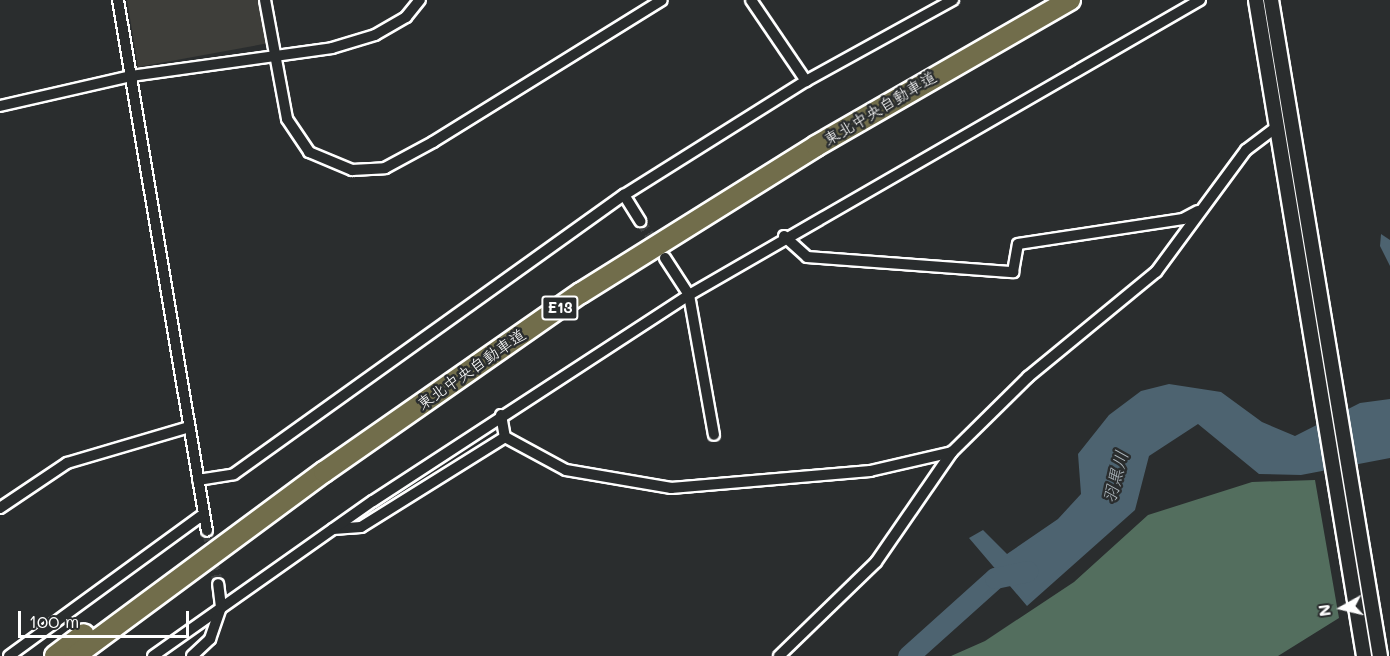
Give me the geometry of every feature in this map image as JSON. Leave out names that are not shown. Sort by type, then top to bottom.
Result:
[{"type":"highway","name":"東北中央自動車道","points":[[55,656],[562,291],[811,135],[1048,0]]},
{"type":"highway","name":"東北中央自動車道","points":[[75,656],[324,472],[590,287],[816,146],[1070,0]]},
{"type":"street","points":[[118,0],[207,531]]},
{"type":"street","points":[[265,0],[274,59],[287,119],[309,152],[352,170],[385,168],[662,0]]},
{"type":"street","points":[[0,106],[131,76],[274,59],[375,35],[406,17],[420,0]]},
{"type":"street","points":[[751,0],[806,81]]},
{"type":"street","points":[[198,480],[234,474],[624,195],[806,81],[953,0]]},
{"type":"street","points":[[153,656],[332,529],[501,415],[688,295],[784,236],[1200,0]]},
{"type":"street","points":[[1256,0],[1364,656]]},
{"type":"street","points":[[1271,0],[1380,656]]},
{"type":"street","points":[[779,656],[876,562],[952,452],[1029,377],[1156,272],[1179,247],[1198,210],[1246,150],[1277,127]]},
{"type":"street","points":[[624,195],[640,221]]},
{"type":"street","points":[[784,236],[807,257],[1012,272],[1018,244],[1183,219],[1198,210]]},
{"type":"street","points":[[665,258],[688,295],[714,435]]},
{"type":"street","points":[[501,415],[505,437]]},
{"type":"street","points":[[0,508],[67,463],[189,427]]},
{"type":"street","points":[[505,437],[566,470],[671,488],[870,471],[952,452]]},
{"type":"street","points":[[332,529],[361,527],[505,437]]},
{"type":"street","points":[[9,656],[204,514]]},
{"type":"street","points":[[192,656],[210,639],[221,607],[218,584]]},
{"type":"shaded area","points":[[127,0],[261,0],[269,43],[138,67]]},
{"type":"green space","points":[[1315,480],[1339,618],[1278,656],[951,656],[985,641],[1074,582],[1148,515],[1252,482]]},
{"type":"water","points":[[1381,234],[1390,240],[1390,266],[1380,246]]},
{"type":"water","points":[[1169,384],[1221,392],[1262,422],[1295,436],[1360,403],[1390,399],[1390,458],[1301,475],[1259,474],[1198,424],[1149,456],[1135,510],[1027,606],[969,538],[983,530],[1007,554],[1058,519],[1081,494],[1078,454],[1109,415],[1141,391]]},
{"type":"waterway","name":"羽黒川","points":[[908,656],[995,578],[1027,571]]},
{"type":"tunnel","points":[[640,221],[658,248]]},
{"type":"tunnel","points":[[207,531],[218,584]]}]
